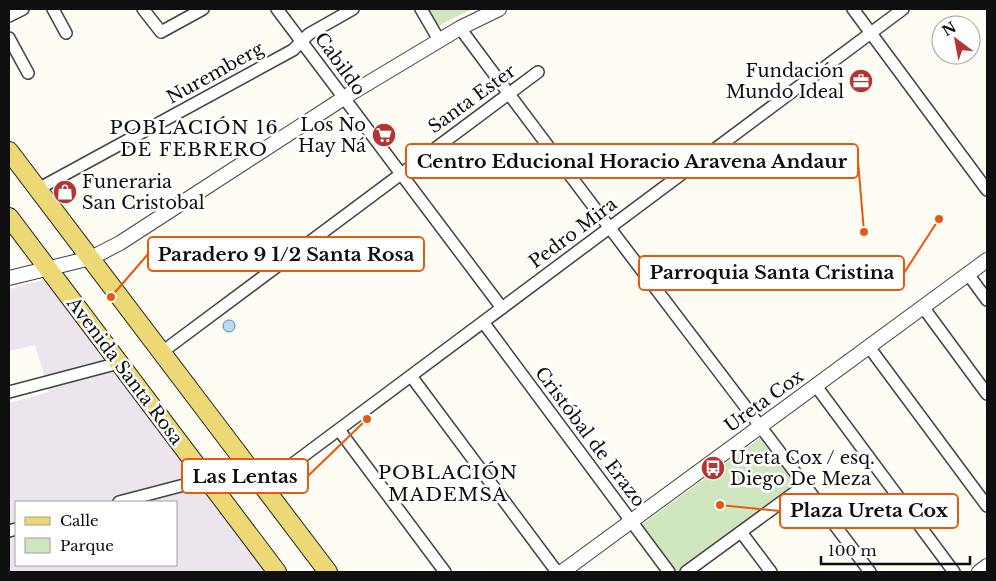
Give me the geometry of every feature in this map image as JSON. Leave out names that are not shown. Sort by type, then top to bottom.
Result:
[{"type":"main road","points":[[9,151],[328,572]]},
{"type":"main road","name":"Avenida Santa Rosa","points":[[9,217],[277,572]]},
{"type":"street","points":[[9,16],[23,9]]},
{"type":"street","points":[[53,9],[66,33]]},
{"type":"street","points":[[143,9],[161,32],[203,9]]},
{"type":"street","name":"Cabildo","points":[[277,9],[502,308]]},
{"type":"street","name":"Nuremberg","points":[[38,189],[293,50],[309,34],[353,9]]},
{"type":"street","points":[[421,9],[439,40]]},
{"type":"street","points":[[9,278],[91,258],[132,236],[483,12],[499,9]]},
{"type":"street","points":[[853,9],[987,190]]},
{"type":"street","name":"Pedro Mira","points":[[263,486],[903,9]]},
{"type":"street","points":[[460,28],[608,228],[761,426],[870,572]]},
{"type":"street","points":[[9,38],[28,73]]},
{"type":"street","name":"Santa Ester","points":[[162,352],[538,72]]},
{"type":"street","name":"Ureta Cox","points":[[562,572],[987,260]]},
{"type":"street","points":[[970,272],[987,291]]},
{"type":"street","points":[[970,272],[987,300]]},
{"type":"street","points":[[922,307],[987,394]]},
{"type":"street","name":"Cristóbal de Erazo","points":[[483,322],[669,572]]},
{"type":"street","points":[[869,347],[987,506]]},
{"type":"street","points":[[9,392],[119,363]]},
{"type":"street","points":[[411,376],[557,572]]},
{"type":"street","points":[[816,386],[954,572]]},
{"type":"street","points":[[339,430],[445,572]]},
{"type":"street","points":[[124,501],[207,479]]},
{"type":"street","points":[[686,572],[805,485]]},
{"type":"street","points":[[741,532],[771,572]]},
{"type":"street","points":[[979,572],[987,566]]},
{"type":"shaded area","points":[[47,279],[267,572],[9,572],[9,403],[49,392],[35,345],[9,351],[9,289]]},
{"type":"green space","points":[[428,9],[472,9],[438,26]]},
{"type":"green space","points":[[760,438],[798,486],[680,572],[676,572],[641,525]]},
{"type":"water","points":[[227,320],[231,320],[235,326],[231,332],[227,332],[223,328],[223,324]]},
{"type":"place","name":"Fundación Mundo Ideal","points":[[861,81]]},
{"type":"place","name":"Los No Hay Ná","points":[[384,135]]},
{"type":"place","name":"Funeraria San Cristobal","points":[[65,192]]},
{"type":"place","name":"Parroquia Santa Cristina","points":[[939,219]]},
{"type":"place","name":"Centro Educional Horacio Aravena Andaur","points":[[864,232]]},
{"type":"place","name":"Paradero 9 1/2 Santa Rosa","points":[[111,297]]},
{"type":"place","name":"Las Lentas","points":[[367,419]]},
{"type":"place","name":"Ureta Cox / esq. Diego De Meza","points":[[713,468]]},
{"type":"place","name":"Plaza Ureta Cox","points":[[720,505]]},
{"type":"district","name":"POBLACIÓN 16 DE FEBRERO","points":[[194,138]]},
{"type":"district","name":"POBLACIÓN MADEMSA","points":[[448,483]]}]
